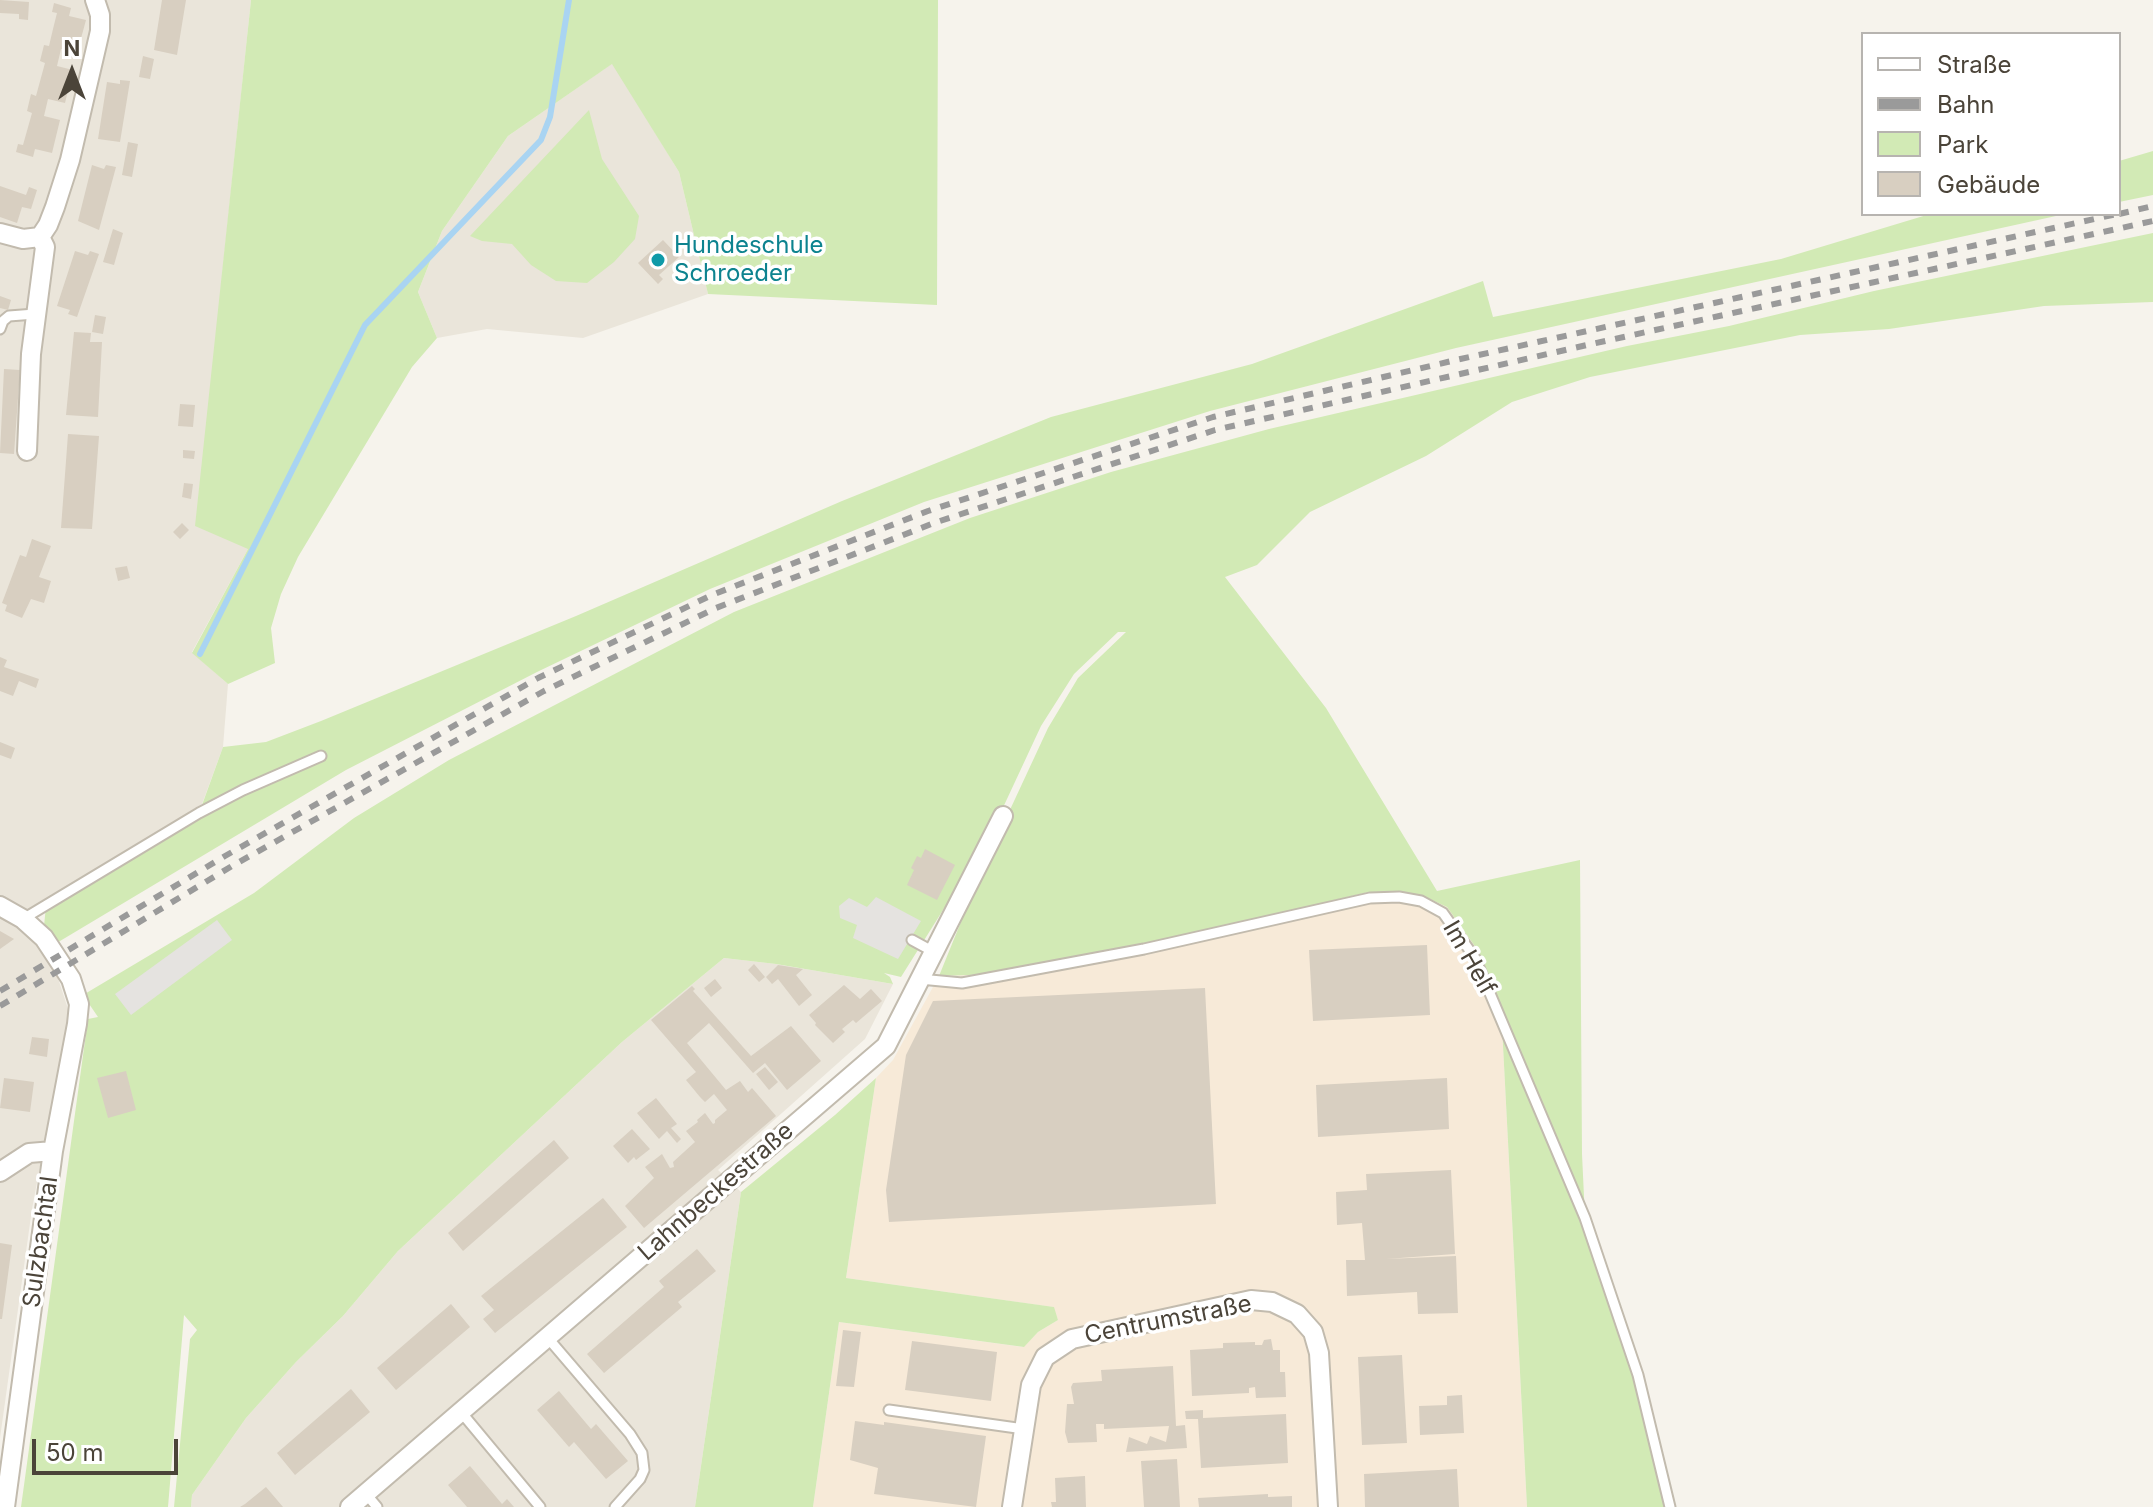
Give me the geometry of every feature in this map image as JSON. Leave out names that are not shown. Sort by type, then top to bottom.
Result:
[{"type":"street","points":[[0,233],[23,239],[40,237],[48,225],[63,183],[94,62],[100,31],[100,15],[95,0]]},
{"type":"street","points":[[27,451],[35,314],[45,247],[40,237]]},
{"type":"street","name":"Lahnbeckestraße","points":[[350,1507],[371,1500],[461,1412],[886,1046],[1003,816]]},
{"type":"street","points":[[0,906],[23,919]]},
{"type":"street","name":"Sulzbachtal","points":[[5,1507],[53,1151],[79,1004],[71,979],[44,938],[23,919]]},
{"type":"street","points":[[0,1172],[29,1153],[53,1151]]},
{"type":"street","name":"Centrumstraße","points":[[1012,1507],[1031,1385],[1045,1357],[1072,1339],[1251,1300],[1272,1302],[1297,1314],[1313,1332],[1319,1353],[1328,1507]]},
{"type":"lane","points":[[0,329],[9,316],[35,314]]},
{"type":"lane","points":[[23,919],[199,813],[321,756]]},
{"type":"lane","name":"Im Helf","points":[[920,979],[962,983],[1144,949],[1370,898],[1399,897],[1421,901],[1443,913],[1475,958],[1585,1218],[1638,1375],[1670,1507]]},
{"type":"lane","points":[[912,940],[934,952]]},
{"type":"lane","points":[[547,1337],[630,1434],[642,1453],[644,1470],[640,1479],[615,1507]]},
{"type":"lane","points":[[889,1410],[1024,1429]]},
{"type":"lane","points":[[461,1412],[540,1507]]},
{"type":"shaded area","points":[[0,0],[251,0],[222,277],[248,549],[192,652],[228,684],[223,747],[202,804],[39,903],[19,919],[56,972],[69,1012],[32,1209],[0,1438]]},
{"type":"shaded area","points":[[613,63],[679,172],[708,294],[583,338],[487,329],[437,338],[418,292],[442,231],[508,136]]},
{"type":"shaded area","points":[[1369,892],[1421,895],[1447,907],[1479,952],[1501,1007],[1527,1507],[813,1507],[839,1322],[1023,1347],[1038,1332],[1058,1320],[1053,1307],[846,1278],[876,1078],[893,1060],[939,976],[999,974],[1147,944]]},
{"type":"shaded area","points":[[876,897],[921,921],[898,959],[853,938],[857,925],[840,918],[839,906],[849,898],[867,907]]},
{"type":"shaded area","points":[[217,920],[232,940],[131,1015],[115,994]]},
{"type":"shaded area","points":[[724,958],[893,984],[865,1039],[718,1170],[741,1192],[695,1507],[191,1507],[192,1495],[246,1418],[343,1316],[398,1251],[622,1042]]},
{"type":"green space","points":[[251,0],[938,0],[937,305],[708,294],[679,172],[612,64],[508,136],[442,231],[418,292],[437,338],[412,367],[298,557],[281,594],[271,628],[275,663],[228,684],[192,653],[248,549],[195,526]]},
{"type":"green space","name":"Hundeschule Schroeder","points":[[589,110],[602,159],[639,216],[635,239],[614,262],[587,283],[556,281],[531,265],[512,244],[482,241],[470,236]]},
{"type":"green space","points":[[2153,151],[2153,195],[2121,202],[2121,160]]},
{"type":"green space","points":[[1923,216],[2056,216],[1456,348],[1210,411],[924,502],[710,589],[537,672],[346,770],[55,944],[44,926],[46,906],[202,817],[202,805],[223,747],[266,742],[321,721],[576,616],[842,501],[1051,417],[1252,364],[1483,281],[1493,317],[1781,259]]},
{"type":"green space","points":[[2153,233],[2153,302],[2044,306],[1889,329],[1800,335],[1590,377],[1512,402],[1426,456],[1310,512],[1257,565],[1225,577],[1326,708],[1437,891],[1580,860],[1585,1218],[1637,1376],[1668,1507],[1527,1507],[1501,1007],[1479,952],[1447,907],[1421,895],[1369,892],[1147,944],[999,974],[939,976],[982,870],[1048,728],[1078,678],[1126,632],[1118,632],[1074,674],[1041,726],[1000,814],[970,867],[901,977],[884,973],[893,984],[724,958],[622,1042],[398,1251],[343,1316],[246,1418],[192,1495],[191,1507],[174,1507],[190,1339],[197,1330],[184,1315],[168,1507],[21,1507],[88,1019],[98,1017],[83,995],[254,893],[354,818],[449,760],[734,612],[970,518],[1111,472],[1269,429],[1627,346]]},
{"type":"green space","points":[[876,1078],[846,1278],[1054,1307],[1058,1320],[1038,1332],[1024,1347],[839,1322],[813,1507],[695,1507],[741,1192]]},
{"type":"building","points":[[0,0],[29,2],[28,20],[19,19],[19,14],[0,13]]},
{"type":"building","points":[[162,0],[186,0],[177,55],[154,50]]},
{"type":"building","points":[[54,3],[71,8],[69,16],[86,20],[77,53],[61,49],[57,66],[73,70],[65,103],[48,99],[44,116],[60,120],[52,153],[35,149],[33,157],[16,152],[18,144],[23,145],[32,113],[27,111],[31,94],[36,96],[45,63],[40,61],[44,45],[49,46],[57,13],[52,12]]},
{"type":"building","points":[[143,56],[154,59],[150,79],[139,77]]},
{"type":"building","points":[[120,80],[130,81],[120,142],[98,139],[107,82],[120,84]]},
{"type":"building","points":[[128,142],[138,144],[132,177],[122,175]]},
{"type":"building","points":[[92,165],[104,169],[106,165],[116,167],[99,230],[78,221]]},
{"type":"building","points":[[0,186],[26,195],[29,187],[37,190],[31,209],[22,207],[17,223],[0,217]]},
{"type":"building","points":[[113,229],[123,233],[114,265],[103,262]]},
{"type":"building","name":"Hundeschule Schroeder","points":[[663,240],[679,257],[659,275],[663,279],[658,284],[638,263]]},
{"type":"building","points":[[75,251],[99,254],[77,317],[68,314],[70,310],[57,306]]},
{"type":"building","points":[[0,296],[11,300],[8,310],[0,308]]},
{"type":"building","points":[[95,315],[106,317],[103,334],[92,332]]},
{"type":"building","points":[[74,332],[91,333],[90,342],[102,342],[98,417],[66,415]]},
{"type":"building","points":[[4,369],[20,370],[14,454],[0,453]]},
{"type":"building","points":[[180,404],[195,405],[193,427],[178,426]]},
{"type":"building","points":[[68,434],[99,436],[92,529],[61,528]]},
{"type":"building","points":[[183,450],[195,451],[194,459],[183,458]]},
{"type":"building","points":[[184,483],[193,484],[191,499],[182,497]]},
{"type":"building","points":[[182,523],[189,530],[180,539],[173,532]]},
{"type":"building","points":[[32,539],[51,546],[39,577],[51,581],[44,603],[31,599],[22,618],[5,611],[7,605],[2,603],[20,555],[26,557]]},
{"type":"building","points":[[127,566],[130,578],[118,581],[115,568]]},
{"type":"building","points":[[0,657],[7,660],[4,667],[39,679],[36,688],[19,681],[13,696],[0,691]]},
{"type":"building","points":[[0,742],[15,748],[11,759],[0,755]]},
{"type":"building","points":[[925,849],[955,865],[937,900],[907,885],[917,856],[921,858]]},
{"type":"building","points":[[0,931],[14,939],[0,949]]},
{"type":"building","points":[[1427,945],[1430,1015],[1313,1021],[1309,950]]},
{"type":"building","points":[[754,964],[765,977],[759,982],[748,970]]},
{"type":"building","points":[[778,965],[803,969],[796,975],[812,995],[799,1006],[778,979],[772,984],[766,977]]},
{"type":"building","points":[[715,979],[722,988],[711,997],[704,988]]},
{"type":"building","points":[[844,985],[860,999],[871,989],[882,1001],[856,1023],[853,1020],[842,1029],[845,1032],[833,1043],[809,1015]]},
{"type":"building","points":[[692,986],[693,991],[751,1056],[791,1026],[821,1061],[787,1090],[765,1063],[753,1073],[709,1023],[687,1043],[726,1090],[740,1081],[748,1092],[752,1088],[776,1116],[644,1228],[625,1206],[654,1178],[645,1167],[662,1154],[670,1168],[674,1167],[673,1162],[695,1142],[686,1131],[705,1113],[713,1124],[727,1110],[714,1094],[705,1102],[700,1097],[686,1080],[696,1072],[651,1020]]},
{"type":"building","points":[[1205,988],[1216,1204],[889,1222],[886,1190],[906,1055],[933,1001]]},
{"type":"building","points":[[32,1037],[49,1039],[47,1057],[29,1054]]},
{"type":"building","points":[[765,1067],[778,1082],[769,1090],[756,1074]]},
{"type":"building","points":[[126,1071],[136,1110],[108,1118],[97,1078]]},
{"type":"building","points":[[4,1078],[34,1082],[30,1112],[0,1108]]},
{"type":"building","points":[[1447,1078],[1449,1129],[1318,1137],[1316,1085]]},
{"type":"building","points":[[656,1098],[677,1124],[671,1128],[681,1139],[677,1143],[667,1131],[659,1139],[637,1113]]},
{"type":"building","points":[[632,1129],[650,1149],[628,1163],[613,1146]]},
{"type":"building","points":[[554,1140],[569,1158],[463,1251],[448,1233]]},
{"type":"building","points":[[1451,1170],[1455,1254],[1386,1259],[1456,1256],[1458,1313],[1418,1314],[1417,1292],[1347,1296],[1346,1260],[1365,1260],[1362,1223],[1337,1225],[1336,1192],[1367,1190],[1366,1174]]},
{"type":"building","points":[[603,1198],[627,1227],[495,1333],[483,1319],[494,1310],[481,1296]]},
{"type":"building","points":[[0,1243],[12,1245],[2,1319],[0,1319]]},
{"type":"building","points":[[697,1249],[716,1271],[678,1302],[682,1307],[604,1373],[587,1354],[664,1287],[659,1281]]},
{"type":"building","points":[[451,1304],[470,1327],[396,1390],[377,1368]]},
{"type":"building","points":[[843,1330],[861,1332],[854,1387],[836,1386]]},
{"type":"building","points":[[1271,1339],[1273,1350],[1280,1350],[1280,1372],[1285,1372],[1286,1397],[1256,1398],[1255,1387],[1249,1388],[1249,1393],[1192,1396],[1190,1350],[1223,1348],[1223,1343],[1255,1342],[1255,1345],[1262,1345],[1264,1340]]},
{"type":"building","points":[[912,1341],[997,1352],[991,1401],[905,1390]]},
{"type":"building","points":[[1402,1355],[1407,1443],[1362,1445],[1358,1357]]},
{"type":"building","points":[[1173,1366],[1176,1426],[1185,1425],[1187,1448],[1126,1452],[1129,1437],[1147,1444],[1150,1436],[1166,1442],[1169,1426],[1104,1429],[1104,1424],[1096,1424],[1097,1442],[1068,1443],[1065,1432],[1067,1404],[1074,1404],[1073,1383],[1102,1381],[1101,1370]]},
{"type":"building","points":[[351,1389],[370,1412],[295,1475],[277,1453]]},
{"type":"building","points":[[559,1391],[591,1429],[596,1424],[628,1461],[606,1479],[574,1442],[569,1447],[537,1410]]},
{"type":"building","points":[[1462,1395],[1464,1433],[1420,1435],[1419,1406],[1447,1405],[1447,1396]]},
{"type":"building","points":[[1203,1410],[1203,1418],[1286,1414],[1288,1463],[1201,1468],[1198,1419],[1186,1419],[1185,1411]]},
{"type":"building","points":[[855,1421],[986,1436],[976,1507],[874,1494],[878,1468],[850,1460]]},
{"type":"building","points":[[1177,1459],[1180,1507],[1144,1507],[1141,1461]]},
{"type":"building","points":[[470,1466],[502,1504],[507,1499],[514,1507],[467,1507],[448,1485]]},
{"type":"building","points":[[1457,1469],[1459,1507],[1365,1507],[1364,1474]]},
{"type":"building","points":[[1085,1476],[1086,1507],[1052,1507],[1051,1502],[1056,1502],[1055,1478]]},
{"type":"building","points":[[266,1487],[283,1507],[240,1507],[245,1504]]},
{"type":"building","points":[[1268,1494],[1268,1497],[1292,1496],[1292,1507],[1199,1507],[1198,1498]]},
{"type":"waterway","points":[[200,654],[365,325],[541,140],[550,117],[569,0]]},
{"type":"railway","points":[[2121,214],[2153,206]]},
{"type":"railway","points":[[0,991],[225,856],[538,678],[712,595],[928,511],[1213,417],[2108,216]]},
{"type":"railway","points":[[0,1006],[232,866],[544,691],[716,608],[934,523],[1215,430],[2153,221]]},
{"type":"place","name":"Hundeschule Schroeder","points":[[658,260]]}]
